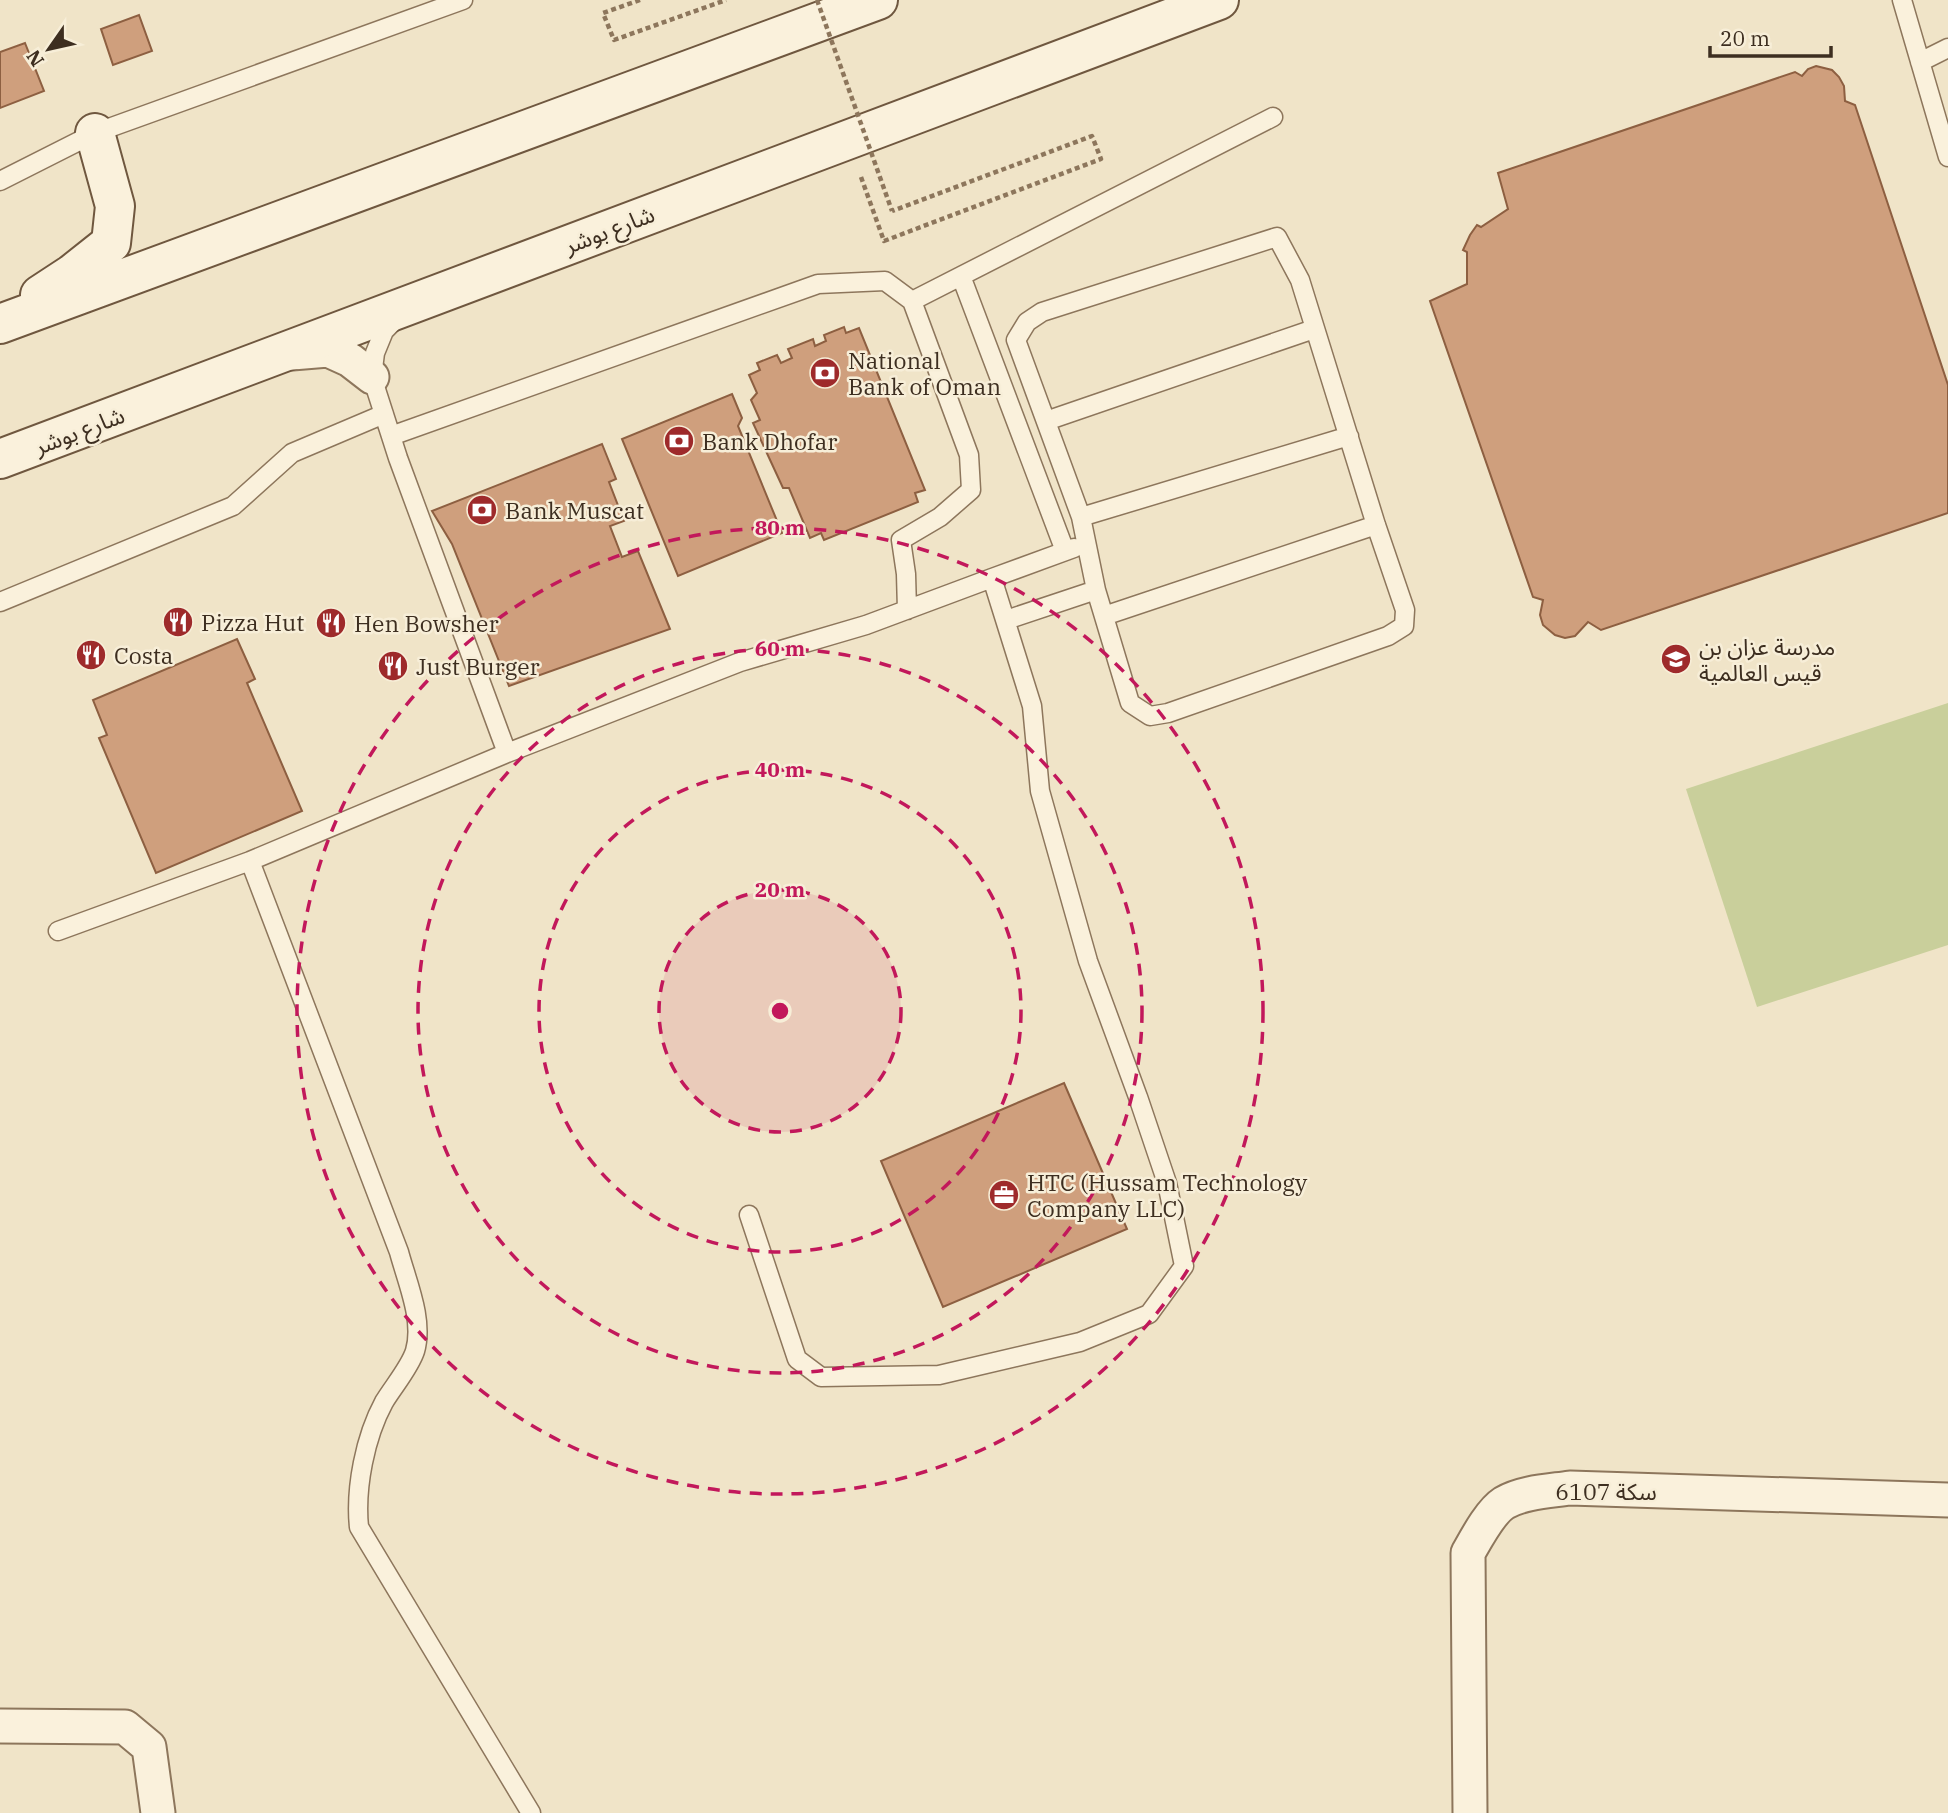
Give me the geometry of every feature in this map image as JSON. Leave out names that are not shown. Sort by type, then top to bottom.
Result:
[{"type":"main road","points":[[0,323],[878,0]]},
{"type":"main road","name":"شارع بوشر","points":[[0,459],[1219,0]]},
{"type":"main road","points":[[0,323],[72,274],[111,243],[115,206],[95,133]]},
{"type":"street","points":[[276,355],[328,350],[350,360],[372,377]]},
{"type":"street","name":"سكة 6107","points":[[1469,1813],[1468,1553],[1484,1527],[1504,1504],[1534,1493],[1570,1488],[1948,1500]]},
{"type":"street","points":[[0,1726],[125,1727],[149,1747],[158,1813]]},
{"type":"lane","points":[[0,181],[95,133],[463,0]]},
{"type":"lane","points":[[1902,0],[1948,157]]},
{"type":"lane","points":[[1920,62],[1948,48]]},
{"type":"lane","points":[[912,301],[1273,117]]},
{"type":"lane","points":[[1277,237],[1300,280],[1405,610],[1404,626],[1388,636],[1168,713],[1150,716],[1130,703],[1096,590],[1081,517],[1046,421],[1016,340],[1027,322],[1042,312],[1277,237]]},
{"type":"lane","points":[[961,276],[1065,551]]},
{"type":"lane","points":[[391,436],[818,284],[886,281],[912,301],[969,454],[971,490],[940,517],[901,540],[907,610]]},
{"type":"lane","points":[[409,305],[384,331],[375,352],[372,377],[391,436],[508,753]]},
{"type":"lane","points":[[1046,421],[1314,329]]},
{"type":"lane","points":[[0,602],[233,506],[292,453],[384,414]]},
{"type":"lane","points":[[1081,517],[1349,436]]},
{"type":"lane","points":[[1104,616],[1376,525]]},
{"type":"lane","points":[[58,931],[250,861],[508,753],[740,662],[866,625],[1087,545]]},
{"type":"lane","points":[[748,1215],[797,1359],[821,1377],[939,1376],[1080,1342],[1150,1314],[1184,1266],[1167,1183],[1088,961],[1040,791],[1032,706],[992,578]]},
{"type":"lane","points":[[1006,620],[1096,590]]},
{"type":"lane","points":[[250,861],[399,1252],[417,1318],[415,1352],[383,1405],[363,1461],[357,1505],[359,1527],[531,1813]]},
{"type":"path","points":[[640,0],[603,13],[614,40],[726,0]]},
{"type":"path","points":[[817,0],[892,211],[1092,136],[1101,159],[884,241],[848,139]]},
{"type":"green space","points":[[1948,703],[1948,945],[1757,1007],[1686,789]]},
{"type":"building","points":[[139,15],[152,51],[113,65],[101,29]]},
{"type":"building","points":[[25,43],[44,91],[0,108],[0,52]]},
{"type":"building","points":[[1816,66],[1832,70],[1839,77],[1844,86],[1845,101],[1855,105],[1948,385],[1948,513],[1601,630],[1588,622],[1575,636],[1565,638],[1555,635],[1543,625],[1540,615],[1543,600],[1533,597],[1430,301],[1467,284],[1467,252],[1463,250],[1470,235],[1477,225],[1481,227],[1508,209],[1498,173],[1795,72],[1802,76],[1808,69]]},
{"type":"building","points":[[844,327],[846,333],[859,328],[925,490],[915,493],[918,502],[824,540],[821,533],[810,538],[789,488],[783,488],[753,423],[760,420],[751,400],[757,393],[749,375],[760,370],[757,363],[777,355],[781,363],[792,358],[788,349],[813,339],[815,346],[826,341],[824,335]]},
{"type":"building","points":[[732,394],[742,418],[738,426],[782,533],[678,576],[622,439]]},
{"type":"building","points":[[602,444],[616,479],[609,482],[624,521],[610,526],[622,557],[638,551],[670,629],[509,686],[452,544],[432,511]]},
{"type":"building","points":[[237,639],[255,679],[247,683],[302,811],[156,873],[99,738],[107,735],[93,700]]},
{"type":"building","name":"HTC (Hussam Technology Company LLC)","points":[[1064,1083],[1127,1229],[943,1307],[881,1161]]},
{"type":"place","name":"National Bank of Oman","points":[[825,373]]},
{"type":"place","name":"Bank Dhofar","points":[[679,441]]},
{"type":"place","name":"Bank Muscat","points":[[482,510]]},
{"type":"place","name":"Pizza Hut","points":[[178,622]]},
{"type":"place","name":"Hen Bowsher","points":[[331,623]]},
{"type":"place","name":"Costa","points":[[91,655]]},
{"type":"place","name":"مدرسة عزان بن قيس العالمية","points":[[1676,659]]},
{"type":"place","name":"Just Burger","points":[[393,666]]},
{"type":"place","name":"HTC (Hussam Technology Company LLC)","points":[[1004,1195]]}]
